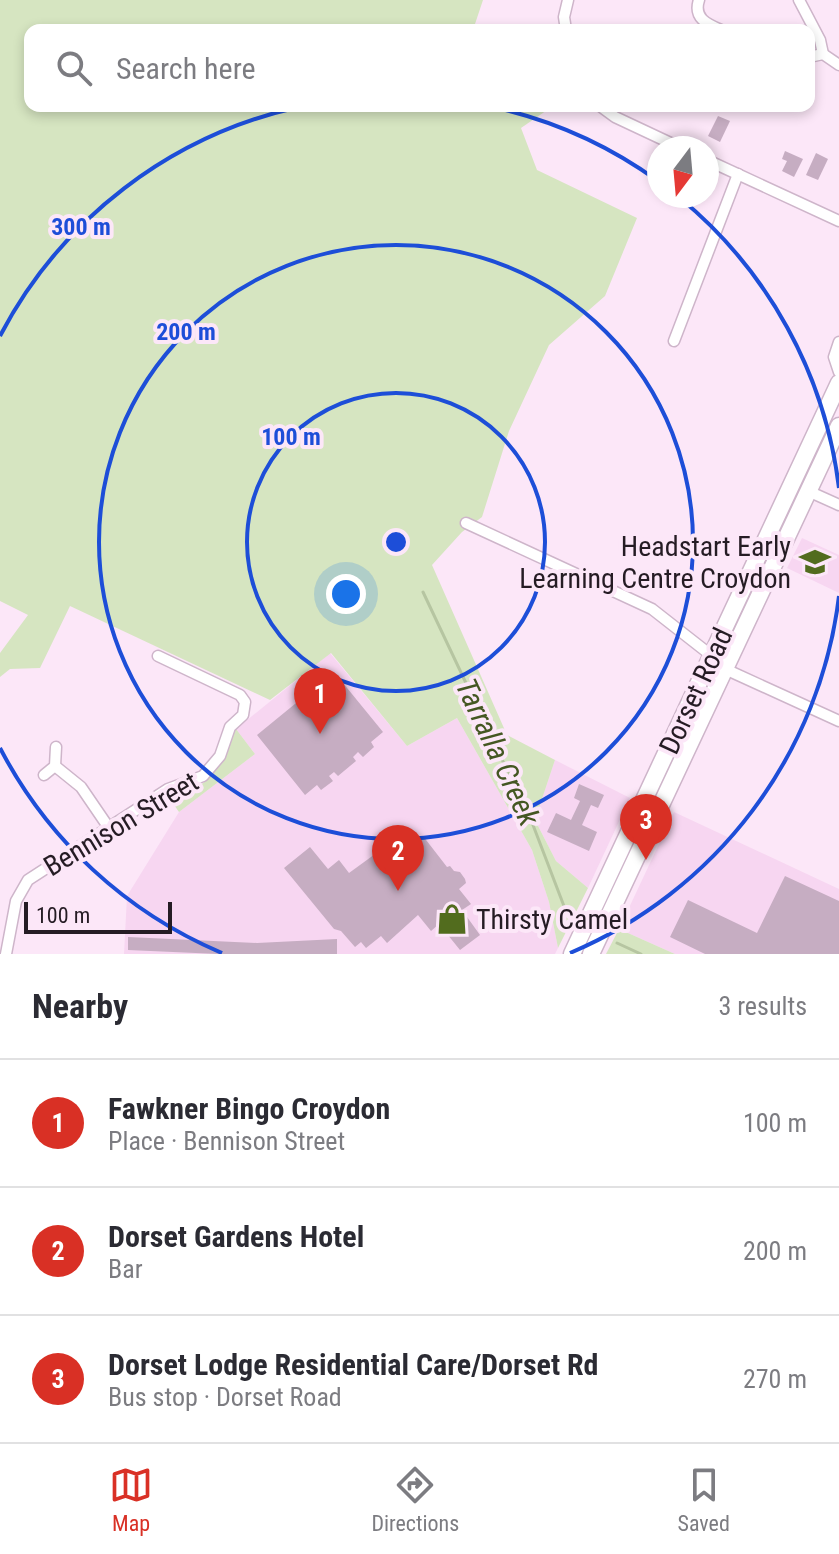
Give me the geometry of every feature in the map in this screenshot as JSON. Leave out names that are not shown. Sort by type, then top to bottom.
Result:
[{"type":"main road","name":"Dorset Road","points":[[572,954],[839,383]]},
{"type":"main road","name":"Dorset Road","points":[[591,954],[839,426]]},
{"type":"main road","points":[[712,656],[725,669]]},
{"type":"main road","points":[[636,818],[652,826]]},
{"type":"street","points":[[565,24],[568,0]]},
{"type":"street","points":[[699,0],[698,14],[708,24]]},
{"type":"street","points":[[799,0],[812,24]]},
{"type":"street","points":[[815,30],[823,54],[839,65]]},
{"type":"street","points":[[815,56],[823,54]]},
{"type":"street","points":[[608,112],[655,136]]},
{"type":"street","points":[[719,165],[839,221]]},
{"type":"street","points":[[674,341],[738,174]]},
{"type":"street","points":[[839,342],[834,357],[839,372]]},
{"type":"street","points":[[808,491],[839,505]]},
{"type":"street","points":[[466,523],[652,609],[712,656]]},
{"type":"street","name":"Bennison Street","points":[[6,954],[16,901],[23,886],[168,789],[203,776],[215,764],[225,735],[246,709],[240,695],[158,656]]},
{"type":"street","points":[[725,669],[839,721]]},
{"type":"street","points":[[44,775],[55,766],[56,747]]},
{"type":"street","points":[[55,766],[81,787],[109,828]]},
{"type":"shaded area","name":"Headstart Early Learning Centre Croydon","points":[[802,538],[839,555],[839,593],[787,568]]},
{"type":"shaded area","points":[[330,653],[407,746],[457,718],[532,850],[549,902],[558,948],[555,954],[124,954],[127,896],[179,812],[255,754],[236,729]]},
{"type":"shaded area","points":[[555,760],[630,798],[588,888],[556,861],[535,820]]},
{"type":"shaded area","points":[[674,812],[839,889],[839,954],[675,954],[619,929]]},
{"type":"green space","points":[[0,0],[483,0],[475,24],[24,24],[24,112],[544,112],[521,128],[537,170],[637,218],[605,296],[549,345],[509,431],[482,517],[462,532],[432,565],[507,735],[555,760],[535,820],[556,861],[588,888],[558,948],[549,902],[532,850],[457,718],[407,746],[331,653],[270,700],[70,606],[40,668],[10,669],[0,677],[0,653],[28,615],[0,601]]},
{"type":"green space","points":[[236,729],[255,754],[179,812],[170,799],[198,786],[212,775]]},
{"type":"green space","points":[[619,929],[675,954],[606,954]]},
{"type":"building","points":[[718,116],[730,121],[720,142],[719,136],[708,136]]},
{"type":"building","points":[[785,151],[803,159],[794,177],[782,171],[787,161],[782,159]]},
{"type":"building","points":[[816,153],[828,159],[818,180],[806,175]]},
{"type":"building","points":[[334,672],[383,732],[371,742],[374,747],[363,757],[358,752],[353,757],[356,761],[338,776],[334,772],[329,776],[333,781],[321,790],[317,785],[305,795],[257,735]]},
{"type":"building","points":[[579,784],[604,795],[598,808],[591,805],[582,825],[597,832],[589,851],[547,832],[556,813],[571,820],[580,801],[574,798]]},
{"type":"building","points":[[399,836],[408,847],[423,836],[447,867],[460,872],[465,879],[466,883],[459,889],[471,904],[462,910],[480,935],[460,950],[439,924],[431,931],[418,915],[387,943],[381,936],[366,948],[361,942],[355,947],[341,931],[334,929],[284,868],[310,847],[328,869],[339,860],[349,873],[382,849],[391,861],[394,858],[385,847]]},
{"type":"building","points":[[785,876],[839,901],[839,954],[705,954],[670,937],[688,900],[757,933]]},
{"type":"building","points":[[128,937],[257,943],[337,939],[337,954],[128,950]]},
{"type":"waterway","name":"Tarralla Creek","points":[[423,592],[533,825],[567,914]]},
{"type":"waterway","name":"Tarralla Creek","points":[[617,943],[641,954]]},
{"type":"place","name":"Headstart Early Learning Centre Croydon","points":[[815,562]]},
{"type":"place","name":"Fawkner Bingo Croydon","points":[[320,734]]},
{"type":"place","name":"Dorset Lodge Residential Care/Dorset Rd","points":[[646,860]]},
{"type":"place","name":"Dorset Gardens Hotel","points":[[398,891]]},
{"type":"place","name":"Thirsty Camel","points":[[452,919]]}]
